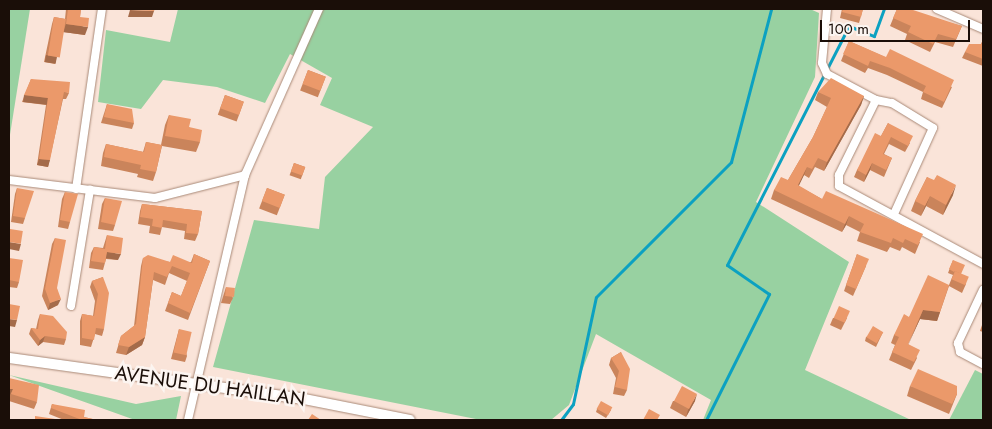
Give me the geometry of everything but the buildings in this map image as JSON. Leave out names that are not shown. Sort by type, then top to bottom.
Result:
[{"type":"street","points":[[76,188],[102,9]]},
{"type":"street","points":[[188,420],[246,175],[318,9]]},
{"type":"street","points":[[827,9],[823,70],[876,100],[892,103],[933,128],[894,214]]},
{"type":"street","points":[[937,9],[983,29]]},
{"type":"street","points":[[876,100],[838,181],[842,189],[894,214],[983,264]]},
{"type":"street","points":[[9,180],[155,198],[246,175]]},
{"type":"street","points":[[71,306],[90,190]]},
{"type":"street","points":[[983,290],[958,343],[960,352],[983,364]]},
{"type":"street","name":"AVENUE DU HAILLAN","points":[[9,358],[197,384],[366,416],[410,420]]},
{"type":"green space","points":[[9,9],[30,9],[9,141]]},
{"type":"green space","points":[[178,9],[810,9],[819,13],[815,77],[756,202],[849,262],[805,370],[911,420],[703,420],[711,400],[596,334],[569,405],[551,420],[481,420],[213,367],[254,220],[319,229],[325,177],[373,127],[320,105],[332,78],[290,54],[265,103],[217,87],[163,80],[141,109],[98,102],[106,30],[170,42]]},
{"type":"green space","points":[[975,370],[983,374],[983,420],[949,420]]},
{"type":"green space","points":[[9,375],[136,404],[181,396],[176,420],[135,420]]},
{"type":"waterway","points":[[561,420],[573,404],[596,297],[731,162],[771,9]]},
{"type":"waterway","points":[[706,420],[769,294],[727,265],[849,26],[874,36],[884,9]]}]
